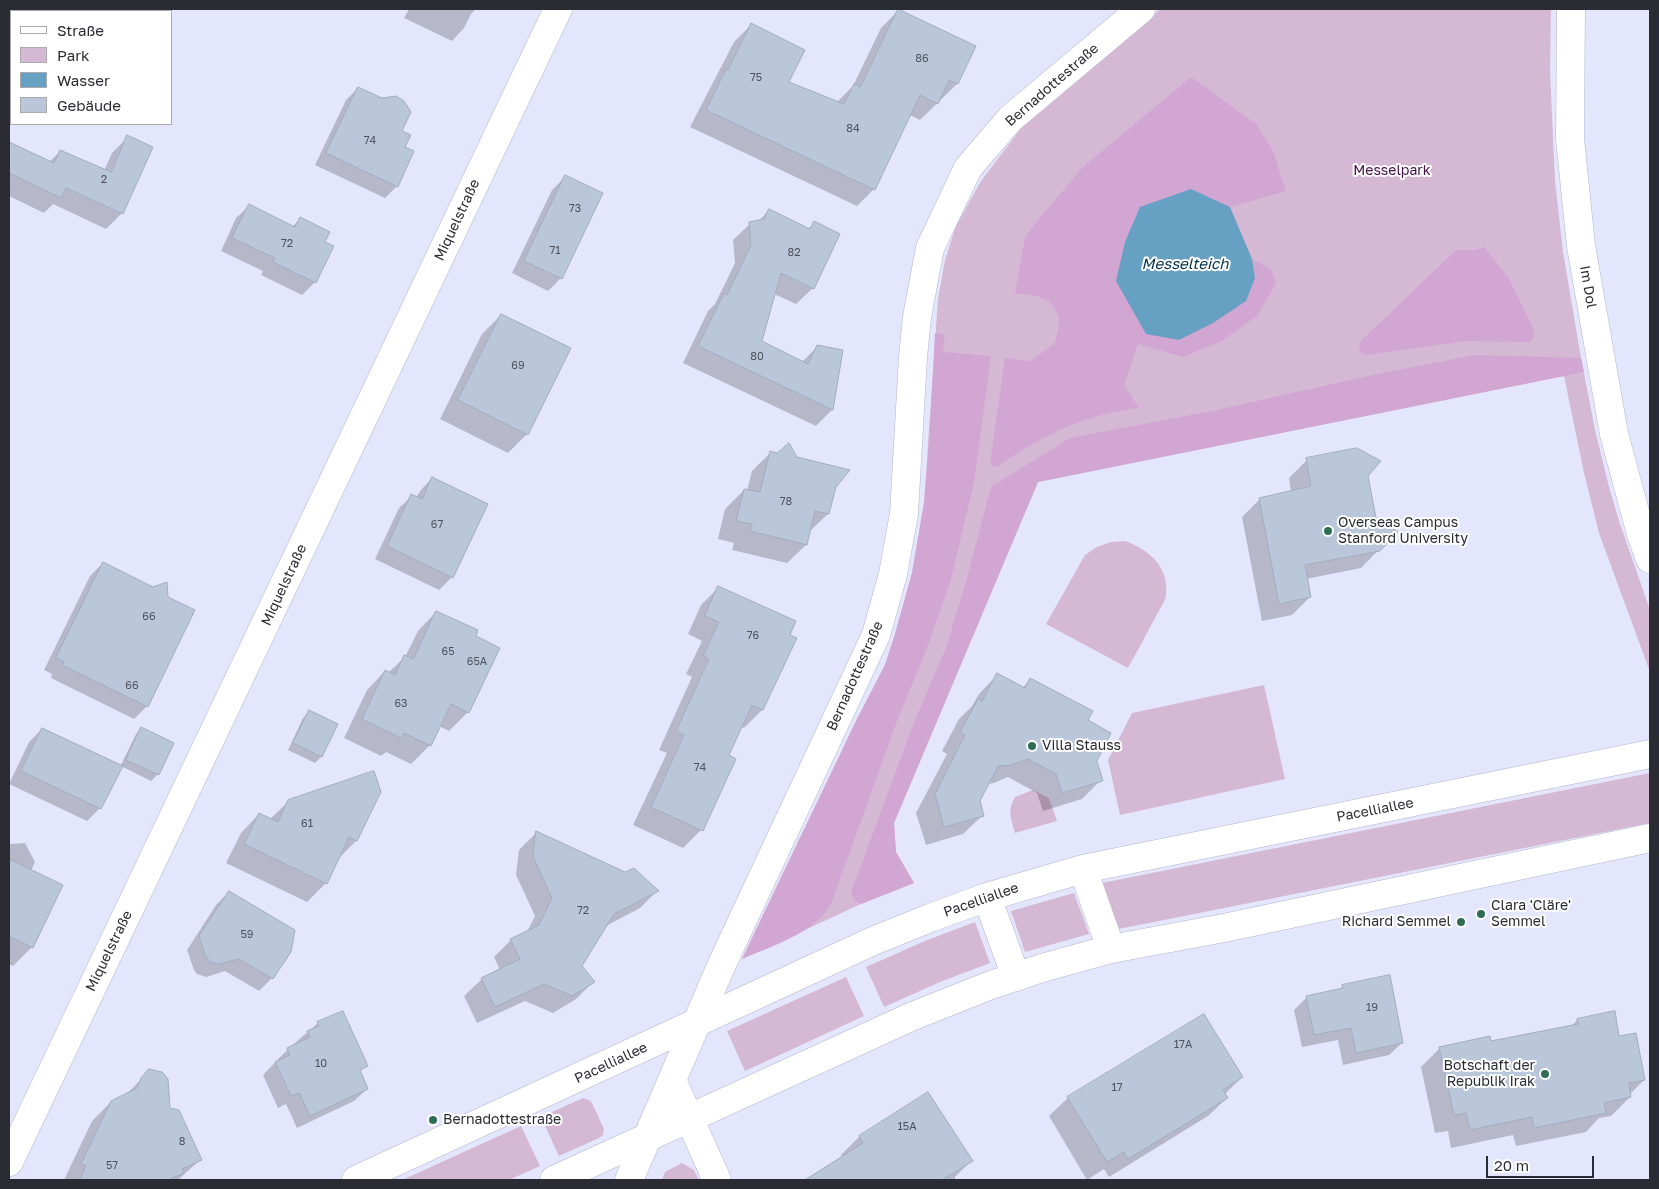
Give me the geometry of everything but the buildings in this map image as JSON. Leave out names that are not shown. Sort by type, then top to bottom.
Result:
[{"type":"street","name":"Miquelstraße","points":[[9,1162],[558,9]]},
{"type":"street","name":"Bernadottestraße","points":[[629,1180],[722,964],[876,635],[893,574],[904,514],[913,357],[920,299],[933,240],[968,168],[1010,119],[1141,9]]},
{"type":"street","name":"Im Dol","points":[[1571,9],[1570,138],[1581,246],[1614,434],[1650,559]]},
{"type":"street","name":"Pacelliallee","points":[[356,1180],[873,941],[987,897],[1083,869],[1650,754]]},
{"type":"street","points":[[554,1180],[913,1016],[1016,976],[1111,949],[1224,928],[1650,838]]},
{"type":"street","points":[[1083,869],[1111,949]]},
{"type":"street","points":[[987,897],[1016,976]]},
{"type":"street","points":[[672,1080],[716,1180]]},
{"type":"green space","name":"Messelpark","points":[[1160,9],[1551,9],[1550,71],[1555,181],[1563,252],[1595,430],[1620,524],[1650,610],[1650,672],[1599,533],[1584,473],[1564,376],[1038,482],[894,823],[896,852],[914,883],[861,904],[742,959],[857,719],[885,665],[895,634],[912,573],[924,503],[938,299],[945,260],[956,226],[981,181],[1023,126]]},
{"type":"green space","points":[[1125,541],[1142,549],[1156,561],[1161,568],[1166,585],[1166,595],[1163,603],[1128,668],[1046,624],[1085,555],[1097,547],[1111,542]]},
{"type":"green space","points":[[1264,685],[1285,779],[1120,815],[1108,760],[1132,713]]},
{"type":"green space","points":[[1650,773],[1650,823],[1118,929],[1102,883]]},
{"type":"green space","points":[[1033,790],[1049,798],[1057,821],[1015,833],[1010,815],[1011,806],[1015,797]]},
{"type":"green space","points":[[1074,893],[1089,934],[1025,952],[1011,911]]},
{"type":"green space","points":[[975,922],[990,963],[940,982],[884,1007],[866,967],[925,941]]},
{"type":"green space","points":[[846,977],[864,1016],[745,1071],[727,1031]]},
{"type":"green space","points":[[583,1098],[592,1103],[604,1129],[603,1135],[559,1156],[541,1117]]},
{"type":"green space","points":[[521,1126],[540,1166],[509,1180],[402,1180]]},
{"type":"green space","points":[[682,1163],[694,1170],[699,1180],[662,1180],[665,1172]]},
{"type":"shaded area","points":[[1191,77],[1256,124],[1273,151],[1286,191],[1230,207],[1191,189],[1255,278],[1252,259],[1271,269],[1276,283],[1258,315],[1222,341],[1183,357],[1138,344],[1124,385],[1139,408],[1118,411],[1071,425],[994,467],[990,463],[1005,358],[1031,361],[1055,343],[1059,325],[1057,312],[1048,301],[1036,296],[1015,294],[1025,237],[1083,167]]},
{"type":"shaded area","points":[[1484,247],[1508,277],[1534,330],[1533,339],[1529,342],[1466,341],[1366,355],[1362,353],[1359,348],[1360,342],[1456,250],[1475,250]]},
{"type":"shaded area","points":[[935,333],[945,334],[943,352],[991,356],[974,482],[951,579],[929,643],[897,721],[831,904],[815,923],[804,931],[779,944],[742,959],[857,719],[885,665],[895,634],[912,573],[924,503]]},
{"type":"shaded area","points":[[1475,355],[1581,358],[1584,372],[1038,482],[894,823],[896,852],[914,883],[861,904],[854,900],[851,893],[852,890],[913,725],[946,648],[991,487],[1070,438],[1212,411],[1382,373]]},
{"type":"water","name":"Messelteich","points":[[1191,189],[1230,207],[1252,259],[1255,278],[1246,301],[1213,323],[1179,340],[1146,334],[1116,281],[1125,242],[1140,207]]},
{"type":"place","name":"Overseas Campus Stanford University","points":[[1328,531]]},
{"type":"place","name":"Villa Stauss","points":[[1032,746]]},
{"type":"place","name":"Clara 'Cläre' Semmel","points":[[1481,914]]},
{"type":"place","name":"Richard Semmel","points":[[1461,922]]},
{"type":"place","name":"Botschaft der Republik Irak","points":[[1545,1074]]},
{"type":"place","name":"Bernadottestraße","points":[[433,1120]]}]
